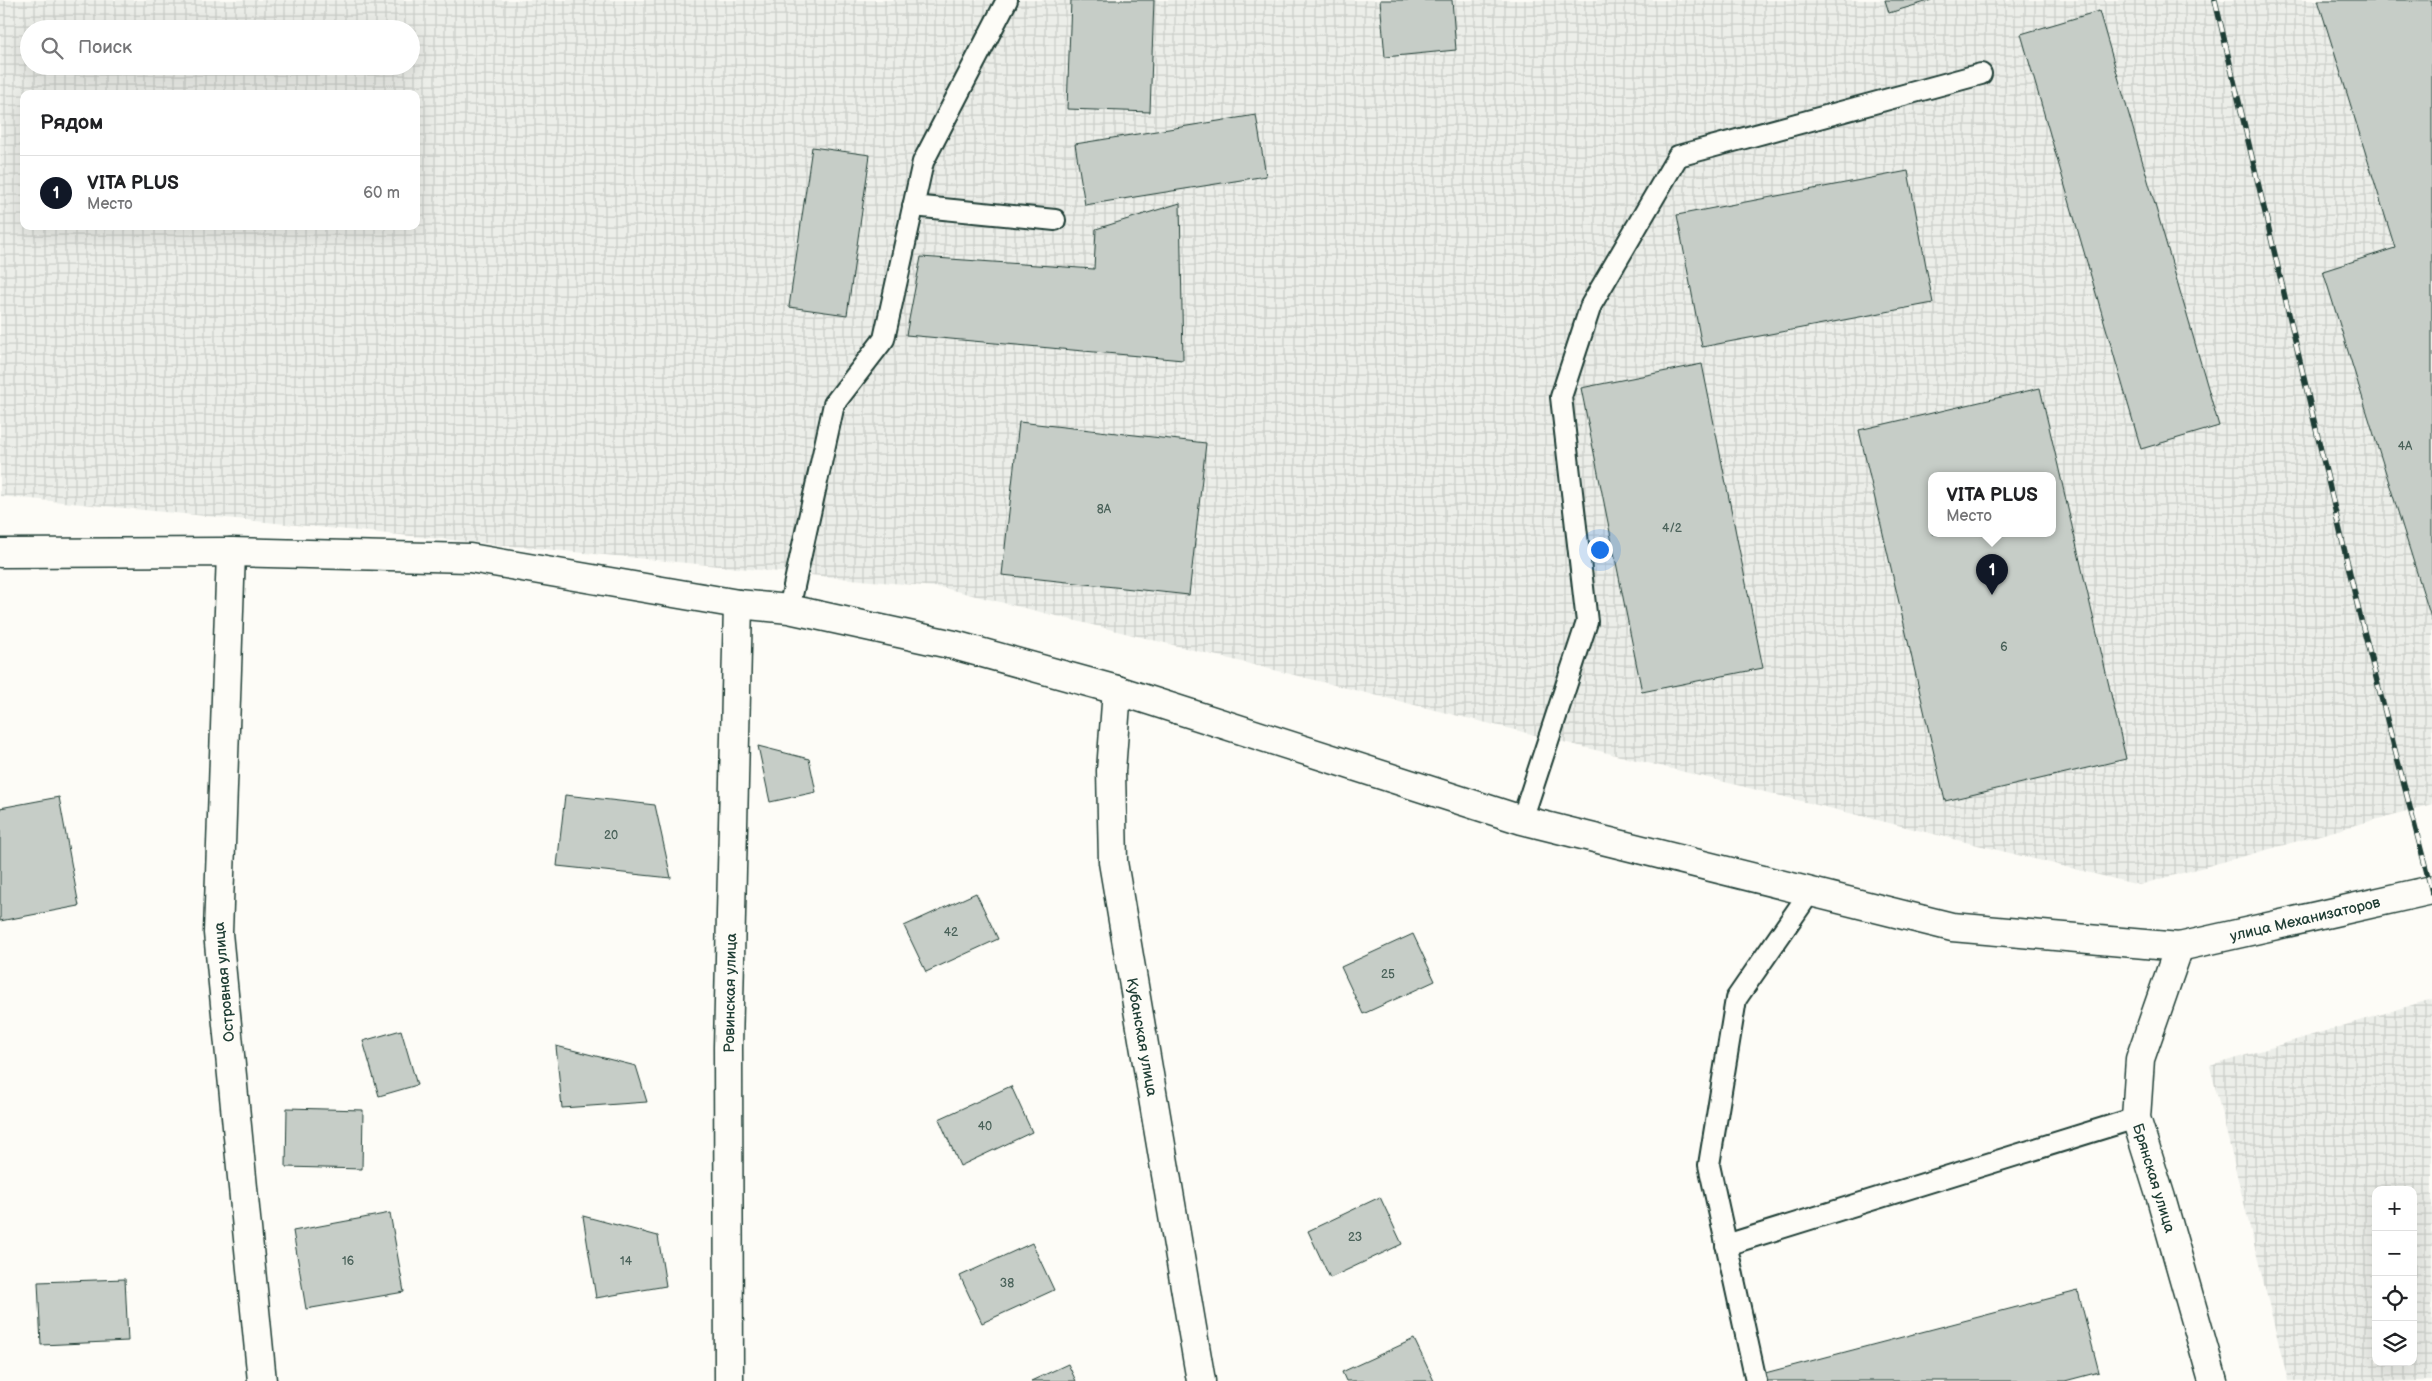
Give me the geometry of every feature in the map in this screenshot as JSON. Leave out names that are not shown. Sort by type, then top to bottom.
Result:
[{"type":"street","name":"улица Механизаторов","points":[[0,553],[231,552],[470,558],[738,604],[789,609],[954,645],[1116,690],[1522,820],[1952,927],[2179,947],[2432,890]]},
{"type":"street","name":"Островная улица","points":[[231,552],[218,933],[262,1381]]},
{"type":"street","name":"Ровинская улица","points":[[729,1381],[728,1047],[738,604]]},
{"type":"street","name":"Кубанская улица","points":[[1116,690],[1111,771],[1113,862],[1201,1381]]},
{"type":"street","name":"Брянская улица","points":[[2179,947],[2140,1059],[2136,1118],[2161,1198],[2213,1381]]},
{"type":"lane","points":[[789,609],[834,404],[884,339],[922,162],[1006,0]]},
{"type":"lane","points":[[1522,820],[1588,622],[1561,396],[1591,306],[1678,156],[1981,74]]},
{"type":"lane","points":[[913,206],[1055,220]]},
{"type":"lane","points":[[1756,1381],[1709,1165],[1736,999],[1810,892]]},
{"type":"lane","points":[[1726,1245],[2136,1118]]},
{"type":"shaded area","points":[[0,0],[2432,0],[2432,804],[2139,885],[944,588],[0,496]]},
{"type":"shaded area","points":[[2432,999],[2432,1381],[2288,1381],[2210,1066]]},
{"type":"building","points":[[1071,0],[1154,0],[1150,112],[1067,109]]},
{"type":"building","points":[[1380,0],[1452,0],[1456,50],[1385,57]]},
{"type":"building","points":[[1885,0],[1932,0],[1889,13]]},
{"type":"building","points":[[2318,0],[2432,0],[2432,621],[2323,271],[2395,248]]},
{"type":"building","points":[[2099,11],[2219,426],[2141,449],[2021,34]]},
{"type":"building","points":[[1256,115],[1266,176],[1085,205],[1075,144]]},
{"type":"building","points":[[812,147],[870,155],[847,315],[789,307]]},
{"type":"building","points":[[1908,171],[1933,303],[1702,347],[1677,215]]},
{"type":"building","points":[[1180,203],[1183,360],[906,335],[921,257],[1094,269],[1096,229]]},
{"type":"building","points":[[1702,364],[1763,668],[1642,692],[1581,388]]},
{"type":"building","points":[[2040,388],[2126,759],[1945,801],[1859,430]]},
{"type":"building","points":[[1019,422],[1206,443],[1189,595],[1002,575]]},
{"type":"building","points":[[758,746],[809,759],[816,792],[770,802]]},
{"type":"building","points":[[565,795],[655,805],[671,878],[557,866]]},
{"type":"building","points":[[59,797],[79,906],[0,921],[0,808]]},
{"type":"building","points":[[976,893],[998,939],[926,972],[904,926]]},
{"type":"building","points":[[1413,934],[1435,981],[1363,1014],[1341,967]]},
{"type":"building","points":[[401,1030],[417,1085],[379,1096],[363,1041]]},
{"type":"building","points":[[556,1046],[636,1066],[647,1102],[562,1108]]},
{"type":"building","points":[[1011,1086],[1032,1132],[960,1166],[939,1119]]},
{"type":"building","points":[[287,1108],[363,1110],[362,1169],[286,1167]]},
{"type":"building","points":[[1380,1197],[1402,1244],[1330,1278],[1308,1231]]},
{"type":"building","points":[[390,1213],[404,1292],[306,1309],[293,1231]]},
{"type":"building","points":[[583,1216],[658,1236],[666,1286],[596,1298]]},
{"type":"building","points":[[1032,1243],[1054,1290],[982,1323],[960,1276]]},
{"type":"building","points":[[125,1279],[128,1341],[41,1345],[38,1282]]},
{"type":"building","points":[[2078,1291],[2099,1372],[2065,1381],[1767,1381],[1765,1373]]},
{"type":"building","points":[[1414,1339],[1434,1381],[1346,1381],[1342,1372]]},
{"type":"building","points":[[1068,1364],[1076,1381],[1031,1381]]},
{"type":"railway","points":[[2215,0],[2360,616],[2432,892]]},
{"type":"place","name":"VITA PLUS","points":[[1992,595]]}]
